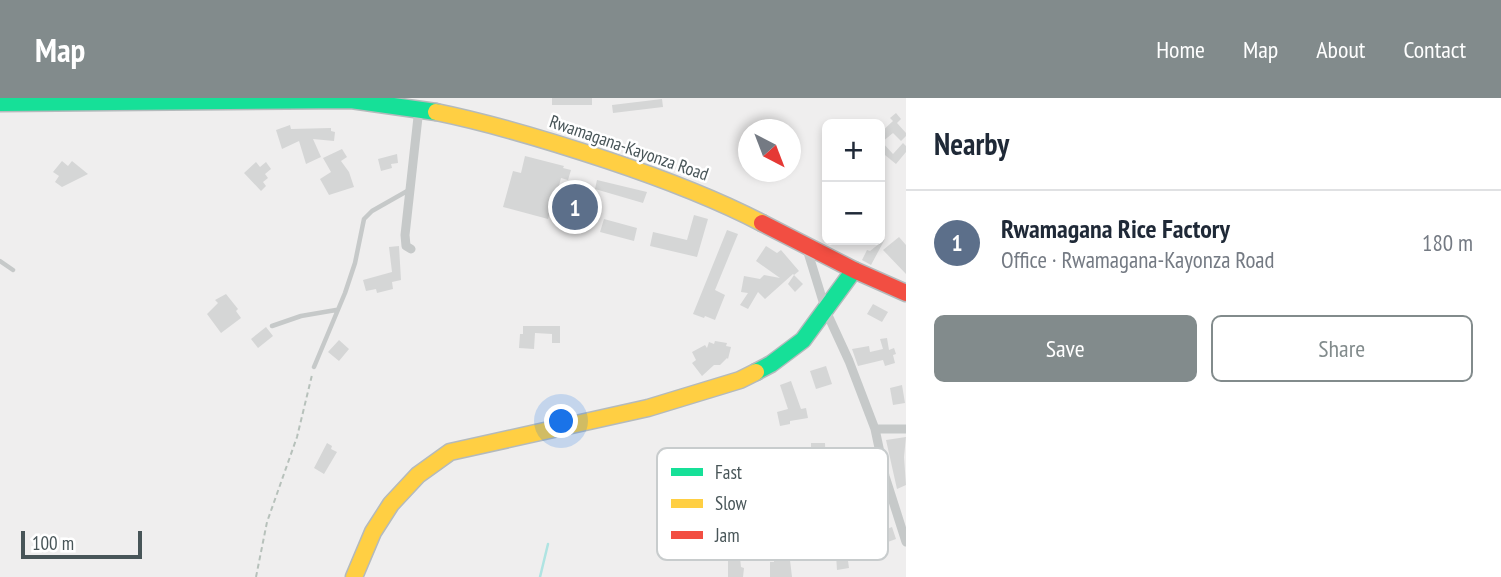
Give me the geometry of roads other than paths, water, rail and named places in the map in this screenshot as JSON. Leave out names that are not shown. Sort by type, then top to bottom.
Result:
[{"type":"highway","name":"Rwamagana-Kayonza Road","points":[[0,103],[130,99],[373,99],[419,108],[530,134],[667,180],[717,200],[906,293]]},
{"type":"highway","points":[[354,577],[376,527],[398,498],[435,460],[450,452],[649,408],[732,383],[755,373],[788,353],[808,335],[855,270]]},
{"type":"street","points":[[411,249],[404,242],[419,108]]},
{"type":"street","points":[[806,245],[826,311],[849,361],[875,429],[879,448]]},
{"type":"street","points":[[875,429],[906,429]]},
{"type":"street","points":[[888,485],[906,542]]},
{"type":"lane","points":[[314,367],[355,262],[364,219],[372,211],[410,190]]},
{"type":"lane","points":[[0,261],[13,270]]},
{"type":"lane","points":[[272,326],[301,316],[337,310]]},
{"type":"waterway","points":[[540,577],[548,544]]},
{"type":"place","name":"Rwamagana Rice Factory","points":[[575,207]]}]
